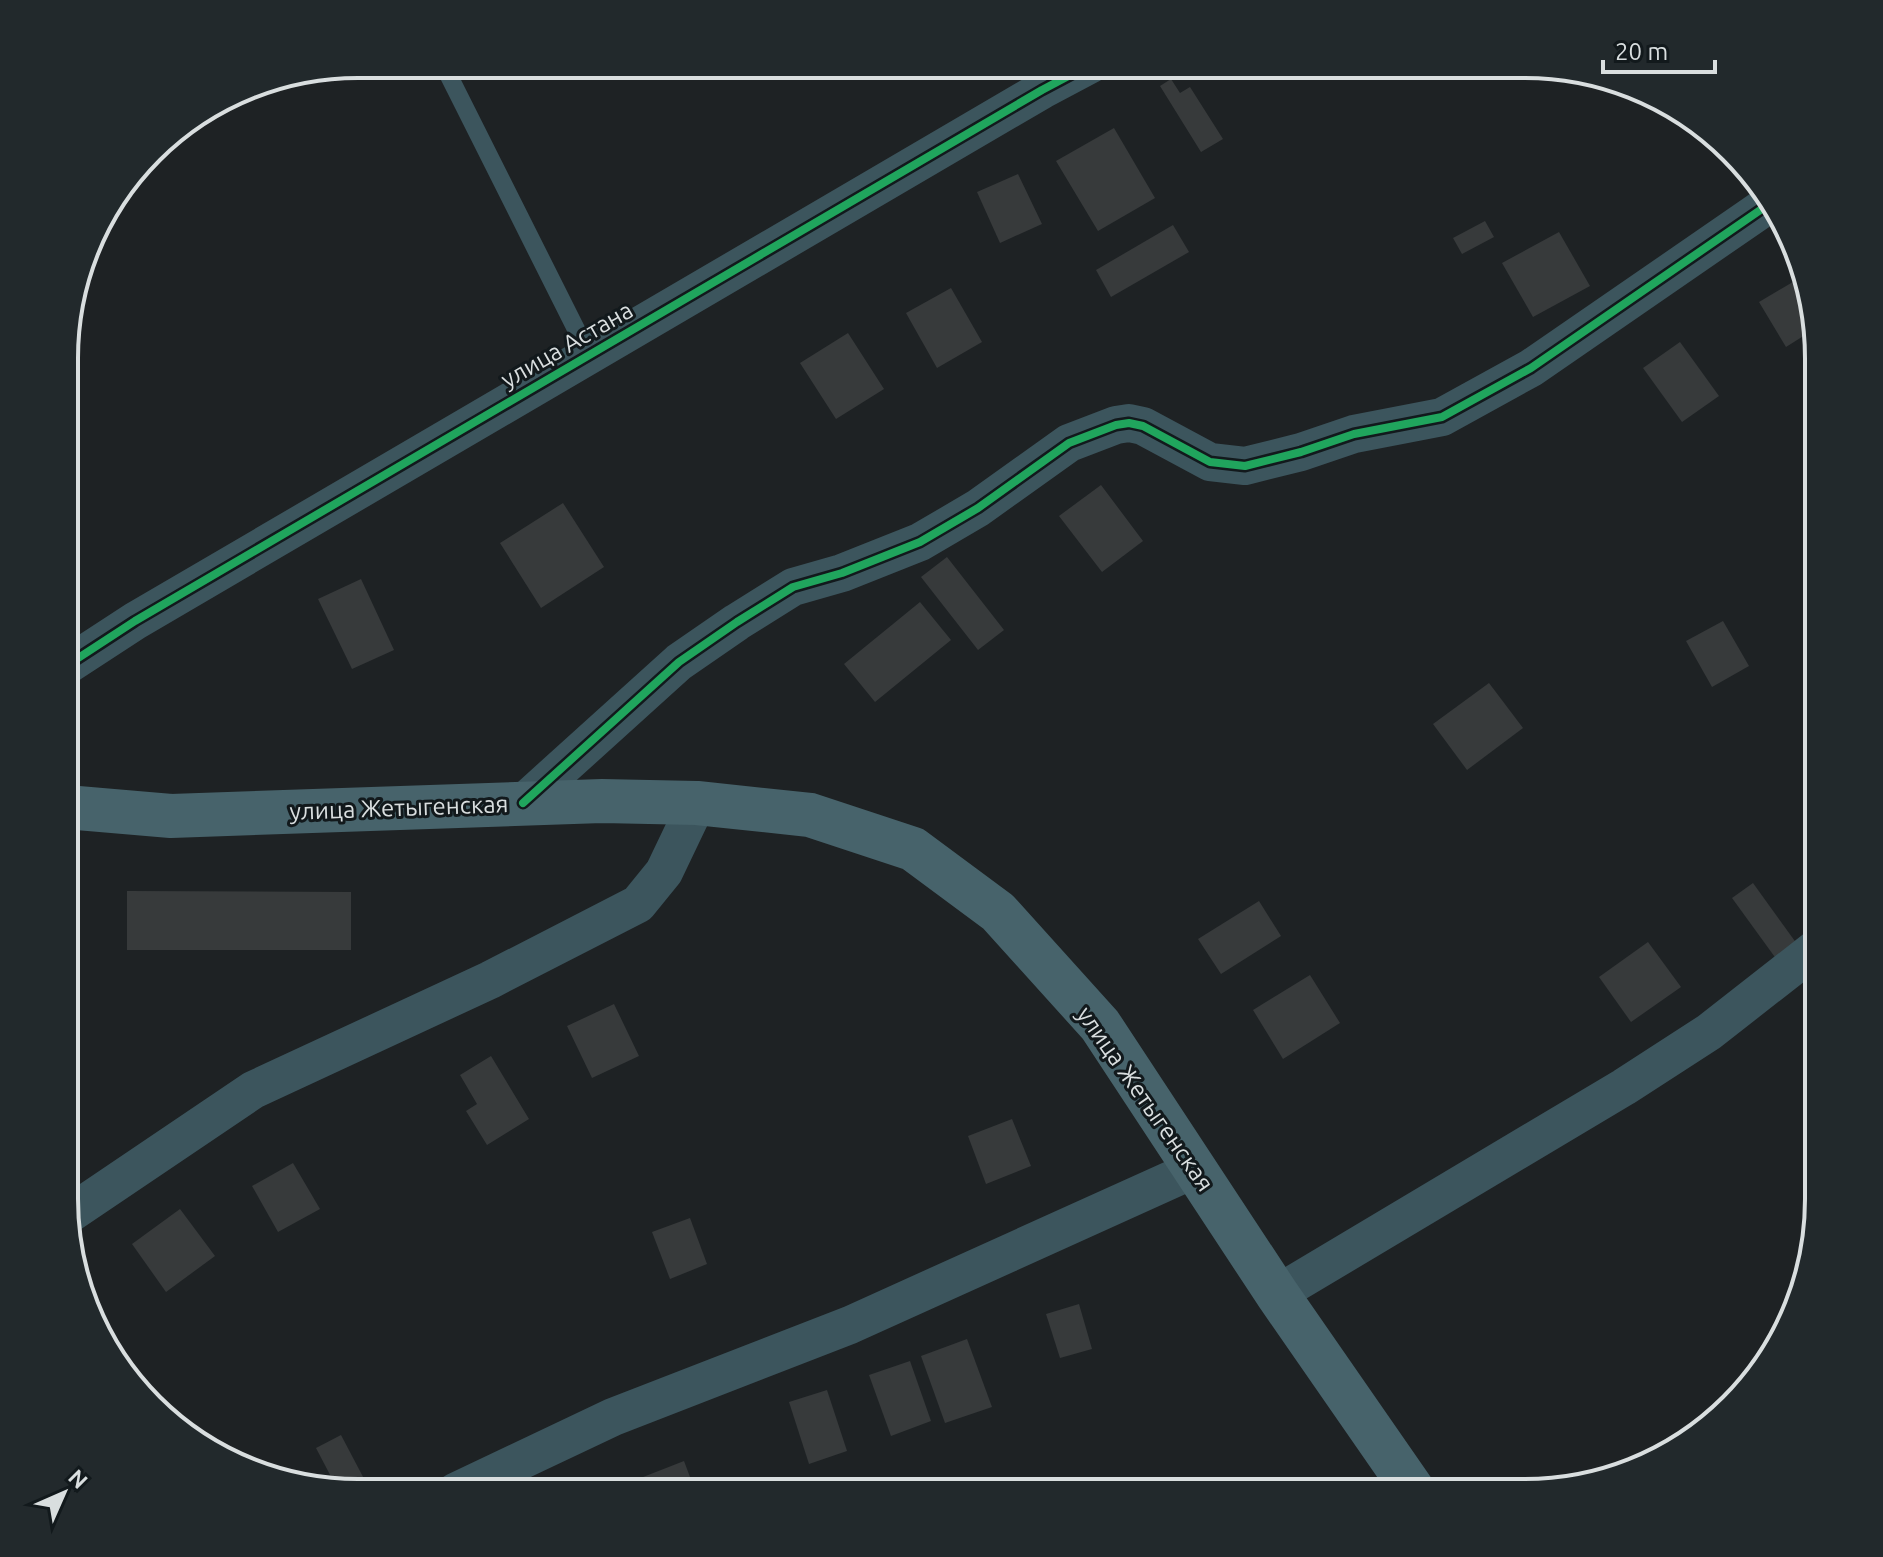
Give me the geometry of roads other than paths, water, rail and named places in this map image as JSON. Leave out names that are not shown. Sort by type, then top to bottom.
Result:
[{"type":"main road","name":"улица Жетыгенская","points":[[79,808],[171,816],[602,801],[697,803],[810,815],[913,849],[998,912],[1100,1025],[1277,1294],[1405,1478]]},
{"type":"street","name":"улица Астана","points":[[78,658],[135,621],[1063,79]]},
{"type":"street","points":[[523,803],[679,662],[737,622],[793,587],[842,573],[920,542],[978,508],[1069,443],[1129,423],[1143,426],[1210,462],[1245,466],[1354,434],[1442,417],[1531,368],[1762,209]]},
{"type":"street","points":[[79,1208],[253,1090],[490,980],[638,904],[664,872],[697,803]]},
{"type":"street","points":[[1277,1294],[1636,1079],[1709,1032],[1805,957]]},
{"type":"street","points":[[483,1479],[613,1417],[850,1325],[1195,1169]]},
{"type":"lane","points":[[450,78],[589,355]]}]
